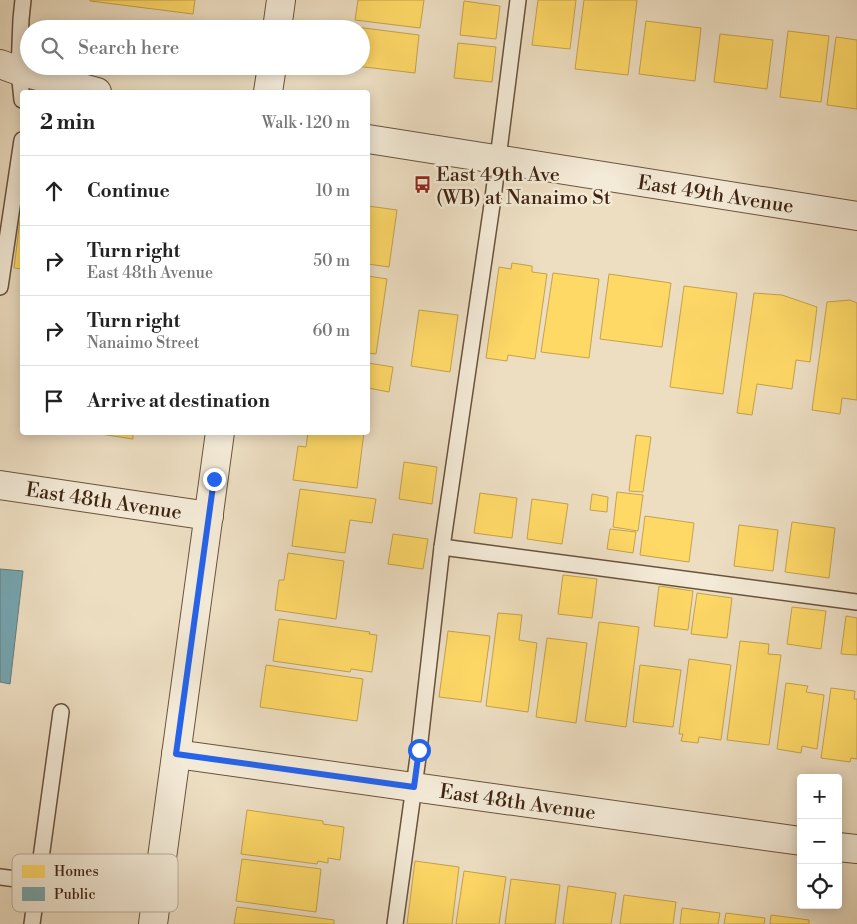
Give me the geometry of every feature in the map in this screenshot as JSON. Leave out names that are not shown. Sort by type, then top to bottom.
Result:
[{"type":"street","points":[[278,20],[281,0]]},
{"type":"street","points":[[38,75],[90,90]]},
{"type":"street","points":[[268,90],[271,75]]},
{"type":"street","name":"East 49th Avenue","points":[[370,139],[857,216]]},
{"type":"street","points":[[163,854],[220,435]]},
{"type":"street","name":"East 48th Avenue","points":[[0,485],[209,516]]},
{"type":"street","name":"East 48th Avenue","points":[[176,754],[797,840]]},
{"type":"street","points":[[842,847],[857,849]]},
{"type":"lane","points":[[21,20],[23,0]]},
{"type":"lane","points":[[395,924],[414,787],[442,547],[498,160],[518,0]]},
{"type":"lane","points":[[20,23],[10,67],[20,94]]},
{"type":"lane","points":[[0,287],[20,153]]},
{"type":"lane","points":[[442,547],[857,602]]},
{"type":"lane","points":[[42,854],[61,712]]},
{"type":"building: Homes","points":[[90,0],[195,0],[193,14]]},
{"type":"building: Homes","points":[[358,0],[424,0],[420,28],[370,22],[370,20],[355,20]]},
{"type":"building: Homes","points":[[538,0],[576,0],[570,49],[532,45]]},
{"type":"building: Homes","points":[[584,0],[637,0],[628,75],[575,69]]},
{"type":"building: Homes","points":[[464,1],[500,6],[496,39],[460,35]]},
{"type":"building: Homes","points":[[646,21],[701,28],[695,81],[639,74]]},
{"type":"building: Homes","points":[[370,29],[419,35],[415,73],[370,68]]},
{"type":"building: Homes","points":[[788,31],[829,36],[821,102],[780,97]]},
{"type":"building: Homes","points":[[720,34],[773,40],[767,89],[714,82]]},
{"type":"building: Homes","points":[[836,37],[857,40],[857,109],[827,105]]},
{"type":"building: Homes","points":[[458,43],[496,47],[492,82],[454,78]]},
{"type":"building: Homes","points":[[370,206],[397,210],[389,267],[370,264]]},
{"type":"building: Homes","points":[[20,220],[20,269],[14,268]]},
{"type":"building: Homes","points":[[512,263],[532,266],[532,272],[547,274],[535,359],[508,355],[507,361],[486,358],[499,267],[511,269]]},
{"type":"building: Homes","points":[[553,273],[599,279],[589,358],[541,352]]},
{"type":"building: Homes","points":[[609,274],[671,283],[662,347],[600,339]]},
{"type":"building: Homes","points":[[370,276],[387,279],[376,354],[370,353]]},
{"type":"building: Homes","points":[[684,286],[737,293],[723,394],[670,387]]},
{"type":"building: Homes","points":[[754,293],[782,295],[817,307],[810,362],[796,360],[792,389],[757,384],[752,415],[737,413]]},
{"type":"building: Homes","points":[[850,300],[857,303],[857,400],[842,398],[840,414],[812,410],[827,302]]},
{"type":"building: Homes","points":[[419,310],[458,315],[450,372],[411,366]]},
{"type":"building: Homes","points":[[370,363],[393,367],[389,392],[370,388]]},
{"type":"building: Homes","points":[[107,435],[133,435],[133,439]]},
{"type":"building: Homes","points":[[308,435],[364,435],[357,488],[293,480],[298,446],[306,447]]},
{"type":"building: Homes","points":[[636,435],[651,437],[643,492],[629,491]]},
{"type":"building: Homes","points":[[404,462],[437,467],[432,504],[399,499]]},
{"type":"building: Homes","points":[[300,489],[376,499],[372,523],[350,520],[345,553],[292,546]]},
{"type":"building: Homes","points":[[617,492],[643,495],[638,531],[613,527]]},
{"type":"building: Homes","points":[[480,493],[517,498],[512,538],[474,533]]},
{"type":"building: Homes","points":[[592,494],[608,497],[607,512],[590,510]]},
{"type":"building: Homes","points":[[532,499],[568,504],[562,544],[527,539]]},
{"type":"building: Homes","points":[[645,516],[694,523],[689,562],[640,555]]},
{"type":"building: Homes","points":[[792,522],[835,528],[829,578],[785,572]]},
{"type":"building: Homes","points":[[739,525],[778,530],[773,571],[734,566]]},
{"type":"building: Homes","points":[[610,529],[636,532],[633,553],[607,549]]},
{"type":"building: Homes","points":[[393,534],[428,539],[423,569],[388,564]]},
{"type":"building: Homes","points":[[288,553],[344,561],[336,619],[275,610],[279,580],[284,580]]},
{"type":"building: Homes","points":[[563,575],[597,579],[592,618],[558,614]]},
{"type":"building: Homes","points":[[659,586],[693,591],[688,630],[654,626]]},
{"type":"building: Homes","points":[[697,593],[732,598],[727,638],[691,634]]},
{"type":"building: Homes","points":[[792,607],[826,611],[821,649],[787,644]]},
{"type":"building: Homes","points":[[498,613],[522,615],[519,640],[537,643],[528,712],[486,706]]},
{"type":"building: Homes","points":[[846,616],[857,618],[857,655],[841,654]]},
{"type":"building: Homes","points":[[279,619],[370,632],[369,634],[377,635],[372,672],[351,669],[350,672],[273,661]]},
{"type":"building: Homes","points":[[599,622],[639,627],[626,727],[585,721]]},
{"type":"building: Homes","points":[[448,631],[490,636],[481,702],[439,697]]},
{"type":"building: Homes","points":[[547,638],[587,643],[576,723],[536,717]]},
{"type":"building: Homes","points":[[740,641],[769,644],[768,654],[781,655],[769,745],[727,740]]},
{"type":"building: Homes","points":[[689,659],[731,665],[721,740],[699,737],[698,743],[681,741],[683,734],[679,734]]},
{"type":"building: Homes","points":[[266,665],[363,679],[357,721],[260,707]]},
{"type":"building: Homes","points":[[640,665],[681,670],[673,727],[633,722]]},
{"type":"building: Homes","points":[[786,683],[808,686],[806,692],[824,695],[817,749],[802,746],[801,753],[777,749]]},
{"type":"building: Homes","points":[[831,688],[855,691],[854,699],[857,699],[857,759],[851,758],[850,762],[821,758]]},
{"type":"building: Homes","points":[[247,810],[323,821],[323,824],[344,827],[340,860],[328,858],[328,863],[318,861],[317,864],[241,854]]},
{"type":"building: Homes","points":[[242,859],[321,869],[316,912],[236,901]]},
{"type":"building: Homes","points":[[415,861],[459,867],[452,924],[407,924]]},
{"type":"building: Homes","points":[[464,871],[506,877],[499,924],[456,924]]},
{"type":"building: Homes","points":[[511,879],[560,885],[555,924],[505,924]]},
{"type":"building: Homes","points":[[568,886],[616,893],[611,924],[563,924]]},
{"type":"building: Homes","points":[[624,895],[676,902],[673,924],[620,924]]},
{"type":"building: Homes","points":[[237,907],[334,920],[334,924],[234,924]]},
{"type":"building: Homes","points":[[682,908],[720,913],[718,924],[680,924]]},
{"type":"building: Homes","points":[[726,913],[765,918],[764,924],[724,924]]},
{"type":"building: Homes","points":[[771,915],[809,920],[809,924],[770,924]]},
{"type":"building: Public","points":[[0,569],[23,571],[10,684],[0,682]]},
{"type":"place","name":"East 49th Ave (WB) at Nanaimo St","points":[[422,185]]},
{"type":"route","points":[[214,479],[176,754],[414,787],[419,750]]}]
